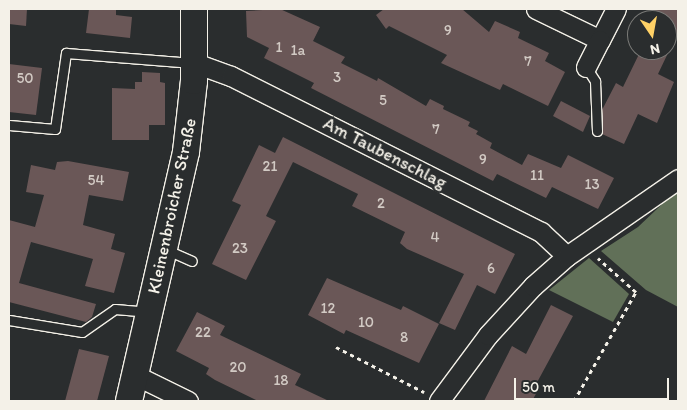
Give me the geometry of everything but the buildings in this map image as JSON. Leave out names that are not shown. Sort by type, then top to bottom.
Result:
[{"type":"street","name":"Kleinenbroicher Straße","points":[[129,401],[186,152],[195,63],[194,9]]},
{"type":"street","points":[[536,9],[600,40]]},
{"type":"street","points":[[586,67],[616,9]]},
{"type":"street","name":"Am Taubenschlag","points":[[195,63],[231,76],[541,232],[567,256]]},
{"type":"street","points":[[439,401],[504,316],[567,256],[678,179]]},
{"type":"street","points":[[135,375],[188,401]]},
{"type":"lane","points":[[9,125],[55,128],[66,53],[195,63]]},
{"type":"lane","points":[[586,67],[595,80],[597,132]]},
{"type":"lane","points":[[164,249],[192,261]]},
{"type":"lane","points":[[9,320],[82,332],[115,309],[150,313]]},
{"type":"path","points":[[574,401],[636,292],[585,244]]},
{"type":"path","points":[[336,347],[439,401]]},
{"type":"green space","points":[[678,189],[678,307],[646,290],[601,251],[638,227]]},
{"type":"green space","points":[[589,258],[629,294],[613,322],[549,290]]}]
